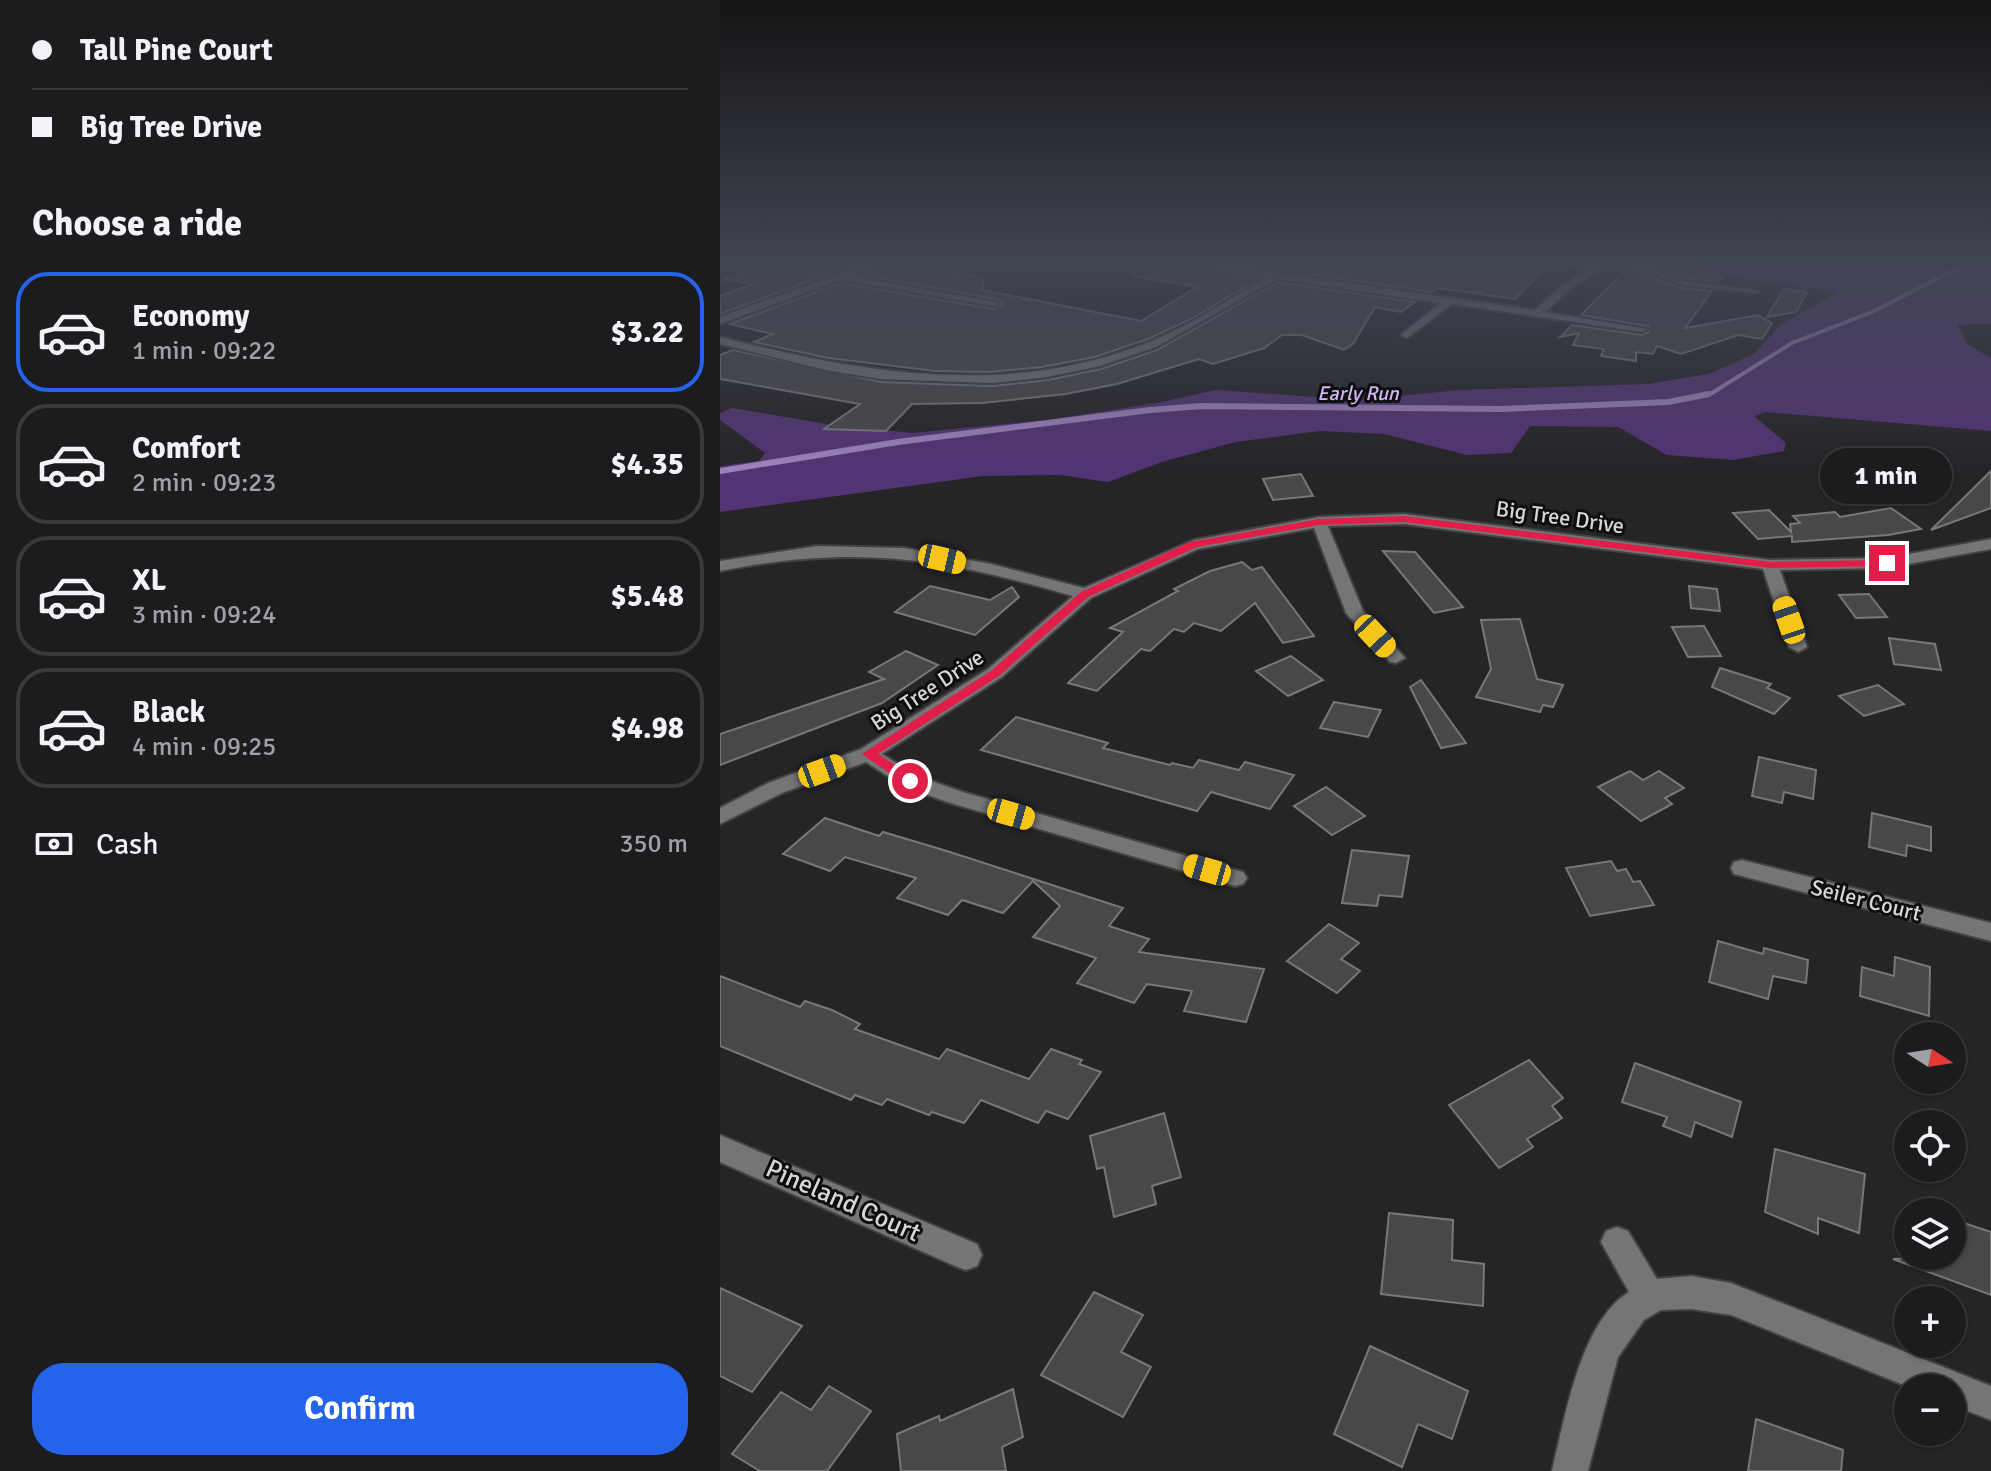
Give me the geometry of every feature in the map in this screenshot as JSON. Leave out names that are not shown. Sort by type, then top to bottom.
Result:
[{"type":"street","points":[[720,340],[760,352],[872,374],[940,379],[1013,376],[1091,364],[1154,344],[1176,332]]},
{"type":"street","points":[[1407,335],[1411,332]]},
{"type":"street","name":"Big Tree Drive","points":[[720,817],[775,788],[868,754],[995,673],[1085,594],[1194,545],[1319,522],[1404,519],[1770,565],[1887,563],[1991,544]]},
{"type":"street","points":[[1319,522],[1355,613],[1396,658]]},
{"type":"street","points":[[720,566],[821,548],[894,549],[1085,594]]},
{"type":"street","points":[[1770,565],[1798,647]]},
{"type":"street","points":[[868,754],[910,781],[955,797],[1235,878]]},
{"type":"street","name":"Seiler Court","points":[[1742,868],[1991,932]]},
{"type":"street","name":"Pineland Court","points":[[720,1148],[966,1255]]},
{"type":"street","points":[[1617,1242],[1650,1297]]},
{"type":"street","points":[[1570,1471],[1601,1354],[1621,1319],[1650,1297],[1689,1291],[1731,1299],[1991,1403]]},
{"type":"shaded area","points":[[1774,332],[1961,332],[1967,344],[1991,358],[1991,431],[1766,412],[1754,416],[1786,443],[1784,451],[1733,460],[1667,455],[1618,427],[1530,426],[1511,453],[1467,455],[1384,434],[1319,431],[1236,442],[1165,461],[1108,482],[1060,475],[983,476],[720,512],[720,466],[759,461],[765,453],[720,420],[720,413],[732,408],[826,424],[912,433],[1047,420],[1157,403],[1216,390],[1360,400],[1459,390],[1647,384],[1708,374],[1754,354]]},
{"type":"building","points":[[763,332],[1164,332],[1095,357],[1042,367],[989,372],[935,371],[828,358],[754,342],[773,334]]},
{"type":"building","points":[[1190,332],[1360,332],[1353,344],[1344,350],[1302,335],[1282,335],[1264,348],[1213,364],[1199,359],[1117,384],[1066,394],[982,403],[912,404],[886,431],[824,429],[860,404],[720,379],[720,355],[733,350],[881,382],[992,386],[1048,380],[1101,369],[1157,350]]},
{"type":"building","points":[[1565,332],[1642,335],[1649,332],[1767,332],[1762,339],[1738,335],[1681,354],[1657,346],[1653,354],[1636,352],[1636,361],[1601,356],[1604,349],[1573,345],[1579,333],[1560,337]]},
{"type":"building","points":[[1991,471],[1991,508],[1931,530]]},
{"type":"building","points":[[1301,474],[1313,496],[1273,500],[1263,479]]},
{"type":"building","points":[[1891,508],[1921,529],[1888,535],[1792,542],[1792,536],[1758,539],[1733,513],[1769,510],[1791,532],[1790,524],[1800,523],[1793,516],[1835,512],[1840,517]]},
{"type":"building","points":[[1383,551],[1415,552],[1463,607],[1434,613]]},
{"type":"building","points":[[1242,562],[1252,570],[1262,567],[1314,636],[1283,643],[1255,603],[1221,631],[1194,623],[1184,632],[1174,629],[1150,651],[1141,649],[1097,691],[1068,683],[1123,632],[1110,628],[1210,571]]},
{"type":"building","points":[[930,586],[990,600],[1012,587],[1019,597],[975,635],[895,612]]},
{"type":"building","points":[[1689,586],[1717,589],[1720,611],[1691,608]]},
{"type":"building","points":[[1869,594],[1887,617],[1856,618],[1839,595]]},
{"type":"building","points":[[1520,619],[1537,679],[1563,685],[1553,707],[1543,705],[1540,712],[1476,697],[1491,669],[1481,620]]},
{"type":"building","points":[[1704,626],[1721,656],[1688,657],[1672,627]]},
{"type":"building","points":[[1889,638],[1935,644],[1941,670],[1894,664]]},
{"type":"building","points":[[906,651],[938,665],[882,703],[720,765],[720,734],[884,679],[869,672]]},
{"type":"building","points":[[1291,656],[1323,680],[1288,696],[1256,671]]},
{"type":"building","points":[[1720,668],[1771,684],[1767,688],[1790,698],[1774,714],[1712,687]]},
{"type":"building","points":[[1421,680],[1466,743],[1441,748],[1410,687]]},
{"type":"building","points":[[1878,685],[1904,704],[1864,716],[1839,696]]},
{"type":"building","points":[[1334,702],[1381,710],[1368,737],[1320,728]]},
{"type":"building","points":[[1016,717],[1108,743],[1103,748],[1170,765],[1193,768],[1199,760],[1239,770],[1245,762],[1294,775],[1270,809],[1211,792],[1197,811],[981,750]]},
{"type":"building","points":[[1759,757],[1816,770],[1813,799],[1784,792],[1782,803],[1752,796]]},
{"type":"building","points":[[1630,771],[1643,780],[1659,771],[1684,788],[1665,798],[1672,804],[1641,821],[1598,787]]},
{"type":"building","points":[[1326,787],[1365,816],[1332,835],[1294,806]]},
{"type":"building","points":[[1872,813],[1931,827],[1931,851],[1907,845],[1906,856],[1869,847]]},
{"type":"building","points":[[825,818],[879,836],[883,832],[950,852],[1123,908],[1109,926],[1149,939],[1139,952],[1264,969],[1246,1022],[1184,1011],[1192,991],[1147,984],[1134,1003],[1077,983],[1096,958],[1033,937],[1060,906],[1033,881],[1003,913],[962,900],[948,915],[897,898],[916,878],[845,857],[830,871],[783,854]]},
{"type":"building","points":[[1352,850],[1409,856],[1402,897],[1379,895],[1377,906],[1342,903]]},
{"type":"building","points":[[1611,861],[1617,871],[1626,869],[1633,882],[1640,881],[1654,905],[1590,916],[1566,868]]},
{"type":"building","points":[[1329,924],[1359,943],[1341,959],[1360,971],[1337,993],[1287,961]]},
{"type":"building","points":[[1718,941],[1763,954],[1764,948],[1808,960],[1806,983],[1773,976],[1768,999],[1709,982]]},
{"type":"building","points":[[1895,957],[1930,967],[1929,1016],[1860,996],[1862,967],[1894,976]]},
{"type":"building","points":[[720,976],[800,1007],[805,1001],[832,1010],[860,1024],[855,1029],[939,1059],[947,1049],[1029,1079],[1051,1049],[1082,1060],[1079,1064],[1101,1072],[1068,1119],[1046,1111],[1038,1123],[981,1100],[964,1123],[932,1112],[929,1115],[887,1099],[882,1105],[855,1095],[851,1100],[720,1046]]},
{"type":"building","points":[[1529,1060],[1563,1098],[1552,1106],[1562,1118],[1527,1139],[1533,1147],[1499,1168],[1449,1105]]},
{"type":"building","points":[[1635,1063],[1741,1102],[1732,1137],[1695,1122],[1691,1137],[1663,1126],[1667,1117],[1622,1102]]},
{"type":"building","points":[[1164,1113],[1181,1177],[1152,1186],[1156,1204],[1114,1217],[1104,1167],[1097,1169],[1090,1136]]},
{"type":"building","points":[[1775,1149],[1865,1174],[1859,1233],[1818,1218],[1818,1234],[1765,1212]]},
{"type":"building","points":[[1389,1213],[1453,1220],[1452,1260],[1484,1264],[1483,1306],[1381,1294]]},
{"type":"building","points":[[1966,1224],[1991,1232],[1991,1295],[1923,1270],[1966,1270]]},
{"type":"building","points":[[720,1288],[802,1326],[752,1392],[720,1376]]},
{"type":"building","points":[[1094,1292],[1143,1315],[1121,1352],[1151,1367],[1123,1417],[1041,1375]]},
{"type":"building","points":[[1370,1346],[1468,1391],[1452,1439],[1418,1424],[1402,1467],[1334,1434]]},
{"type":"building","points":[[829,1386],[871,1411],[827,1471],[760,1471],[732,1454],[781,1392],[811,1410]]},
{"type":"building","points":[[1013,1389],[1023,1437],[1002,1447],[1006,1471],[901,1471],[897,1434],[939,1416],[940,1421]]},
{"type":"building","points":[[1756,1419],[1843,1450],[1841,1471],[1748,1471]]},
{"type":"waterway","name":"Early Run","points":[[1700,396],[1712,393],[1792,343],[1821,332]]},
{"type":"waterway","name":"Early Run","points":[[1700,396],[1709,394]]},
{"type":"waterway","name":"Early Run","points":[[720,471],[898,442],[1202,406],[1502,409],[1668,402],[1700,396]]},
{"type":"route","points":[[910,781],[868,754],[995,673],[1085,594],[1194,545],[1319,522],[1404,519],[1770,565],[1887,563]]}]
